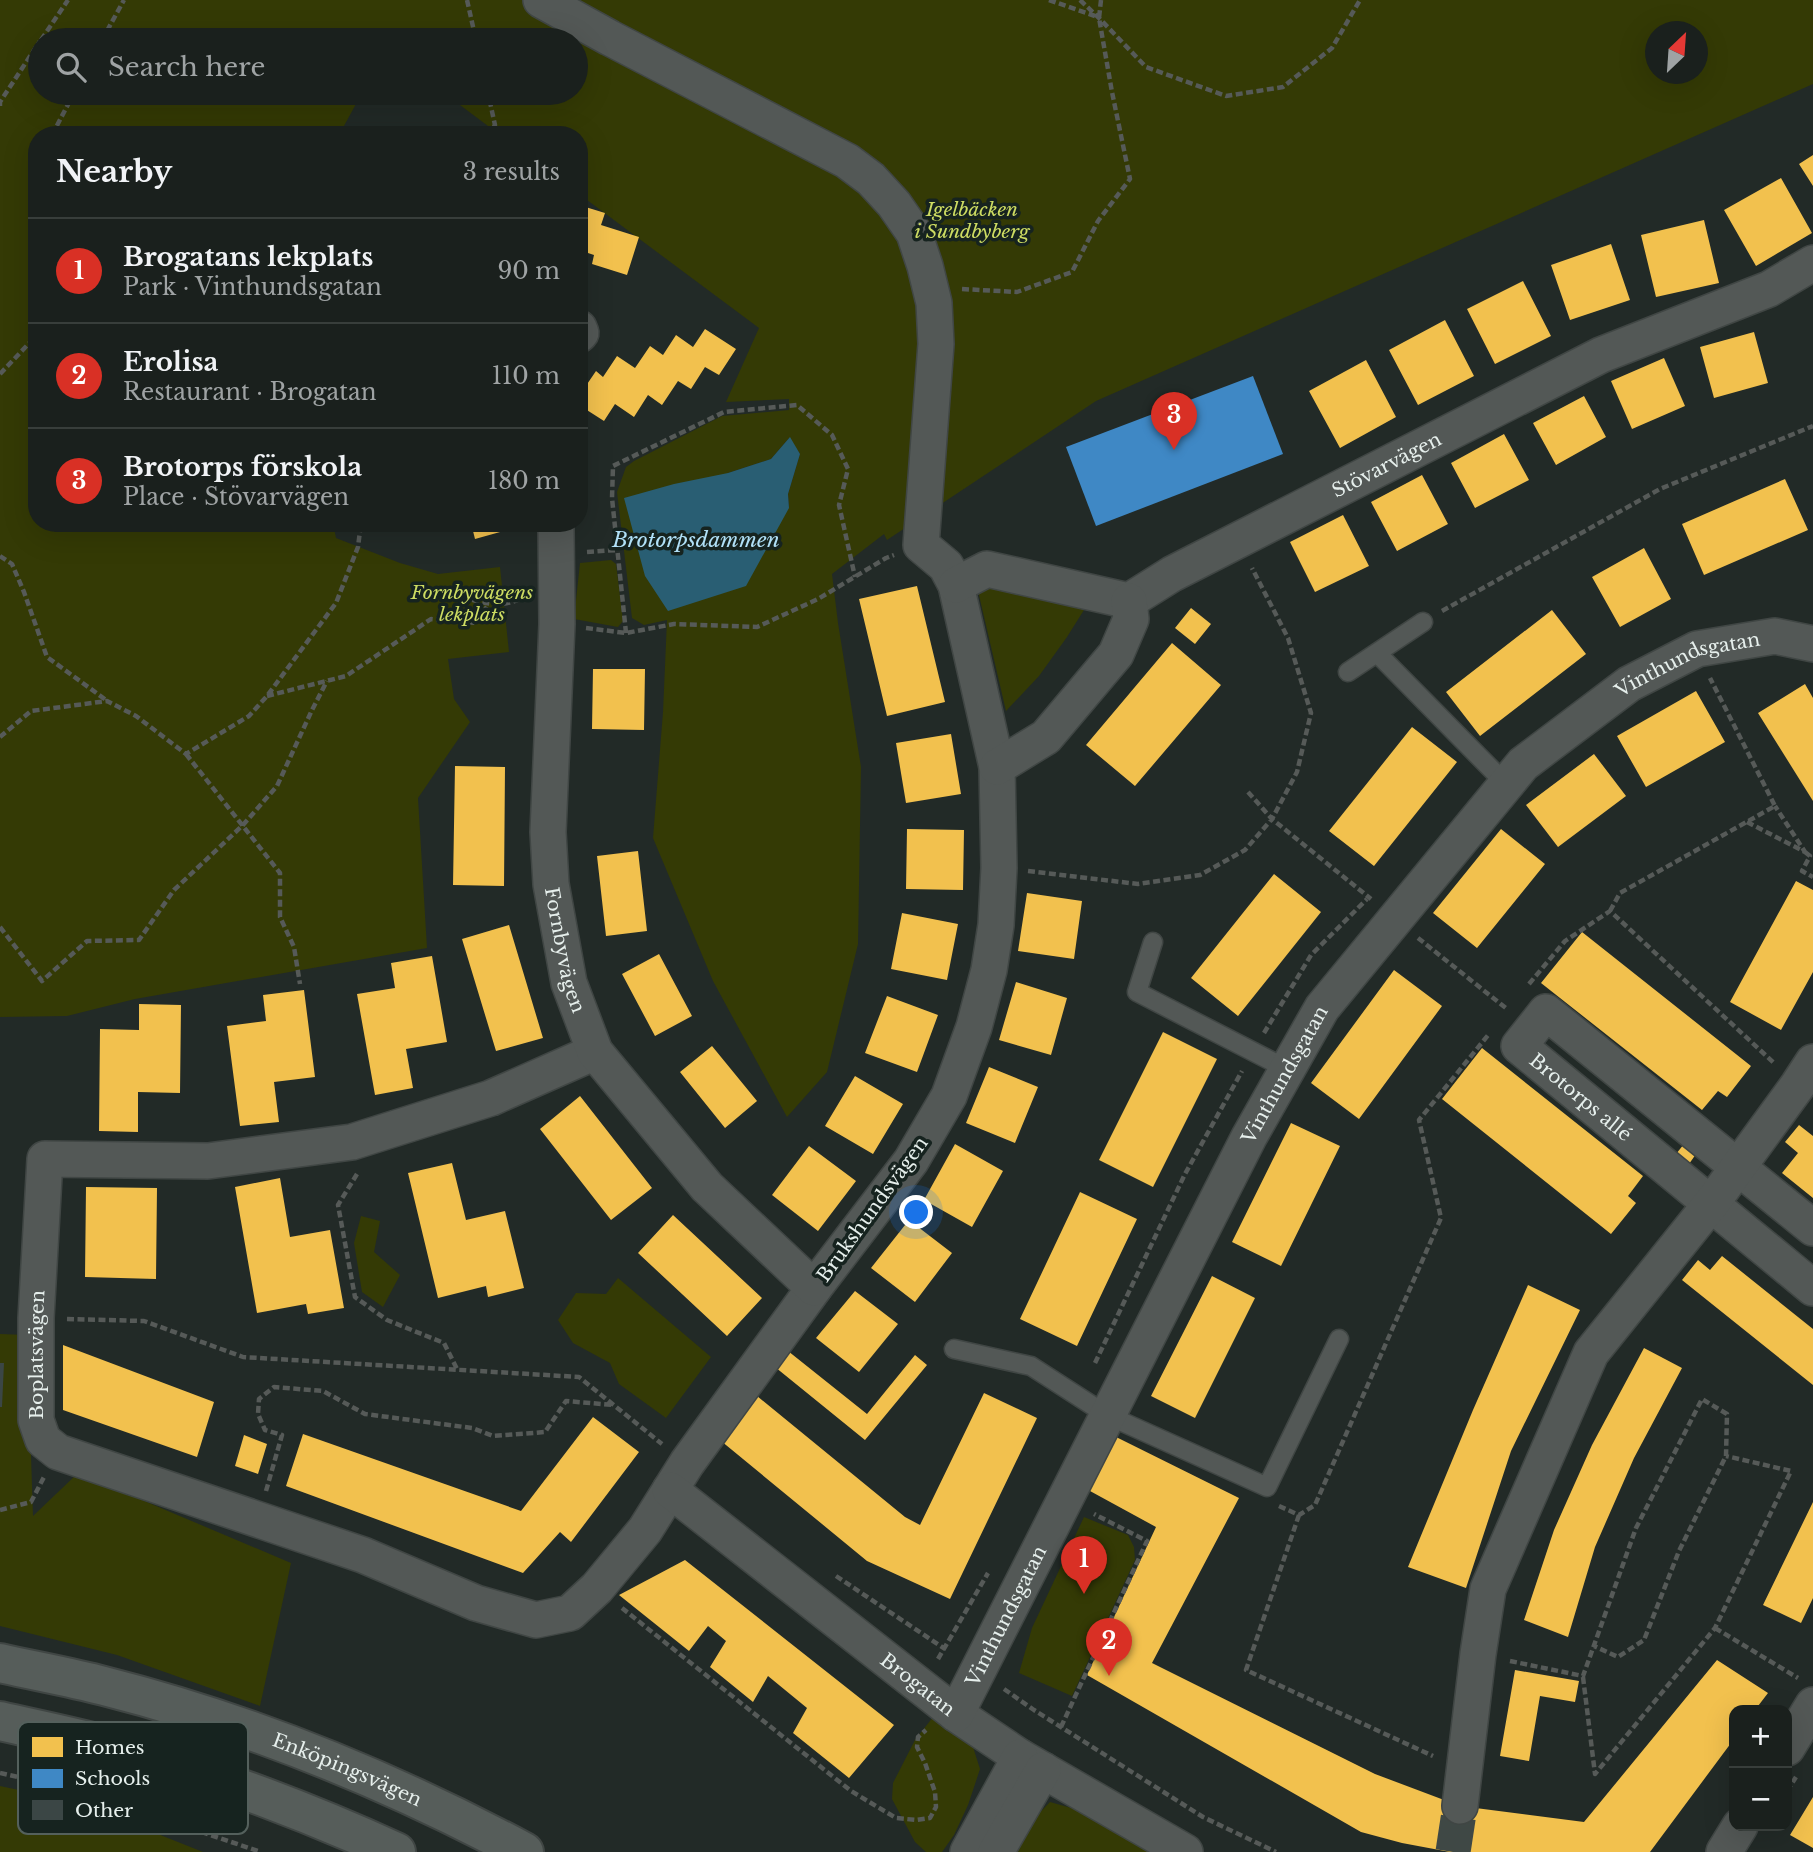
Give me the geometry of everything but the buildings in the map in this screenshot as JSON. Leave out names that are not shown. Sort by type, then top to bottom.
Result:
[{"type":"main road","name":"Enköpingsvägen","points":[[0,1663],[104,1686],[223,1722]]},
{"type":"main road","points":[[0,1721],[18,1725]]},
{"type":"main road","name":"Enköpingsvägen","points":[[248,1731],[333,1762],[416,1798],[524,1852]]},
{"type":"main road","points":[[248,1791],[291,1806],[396,1852]]},
{"type":"street","points":[[541,0],[847,160],[872,179],[914,233],[931,287],[936,344],[921,545],[946,566],[956,585],[987,569],[1129,601],[1131,619],[1116,654],[1046,737],[997,767]]},
{"type":"street","name":"Stövarvägen","points":[[1129,601],[1172,574],[1601,355],[1769,289],[1813,263]]},
{"type":"street","name":"Fornbyvägen","points":[[556,532],[557,624],[548,832],[551,884],[569,983],[595,1052],[707,1187],[814,1288]]},
{"type":"street","name":"Brukshundsvägen","points":[[672,1465],[814,1288],[911,1161],[950,1096],[974,1027],[989,970],[996,925],[999,868],[997,767],[956,585]]},
{"type":"street","name":"Vinthundsgatan","points":[[956,1714],[1249,1137],[1322,1008],[1522,764],[1629,684],[1698,649],[1775,636],[1813,644]]},
{"type":"street","name":"Brotorps allé","points":[[1813,1228],[1546,1012],[1519,1046],[1813,1288]]},
{"type":"street","name":"Boplatsvägen","points":[[58,1452],[43,1440],[36,1420],[36,1318],[45,1159],[208,1161],[352,1142],[491,1098],[595,1052]]},
{"type":"street","points":[[1460,1806],[1488,1589],[1591,1353],[1710,1204],[1805,1074]]},
{"type":"street","points":[[58,1452],[363,1555],[476,1603],[536,1620],[570,1613],[597,1588],[645,1530],[672,1465]]},
{"type":"street","name":"Brogatan","points":[[672,1465],[956,1714],[1032,1763],[1185,1852]]},
{"type":"street","points":[[1792,1735],[1808,1693]]},
{"type":"street","points":[[968,1852],[1032,1763]]},
{"type":"street","points":[[996,1852],[1032,1763]]},
{"type":"street","points":[[1724,1852],[1737,1831]]},
{"type":"lane","points":[[1348,672],[1423,622]]},
{"type":"lane","points":[[1377,653],[1506,784]]},
{"type":"lane","points":[[1153,942],[1137,992],[1287,1069]]},
{"type":"lane","points":[[954,1349],[1031,1366],[1108,1415],[1267,1487],[1339,1339]]},
{"type":"path","points":[[50,28],[68,0]]},
{"type":"path","points":[[109,28],[124,0]]},
{"type":"path","points":[[467,0],[473,28]]},
{"type":"path","points":[[1049,0],[1100,18]]},
{"type":"path","points":[[1080,0],[1146,67],[1226,96],[1283,87],[1332,48],[1360,0]]},
{"type":"path","points":[[931,287],[1017,292],[1072,272],[1098,221],[1130,178],[1112,92],[1100,18],[1101,0]]},
{"type":"path","points":[[0,106],[28,60]]},
{"type":"path","points":[[57,126],[68,105]]},
{"type":"path","points":[[491,105],[494,126]]},
{"type":"path","points":[[0,374],[28,344]]},
{"type":"path","points":[[626,633],[612,498],[613,466],[724,412],[797,405],[832,435],[848,469],[839,505],[855,577]]},
{"type":"path","points":[[1423,622],[1660,489],[1813,426]]},
{"type":"path","points":[[186,754],[249,716],[267,696],[336,603],[358,547],[360,532]]},
{"type":"path","points":[[999,868],[1138,884],[1200,875],[1245,850],[1272,819],[1297,772],[1311,713],[1288,638],[1236,542]]},
{"type":"path","points":[[557,624],[626,633],[674,624],[757,627],[818,599],[886,558],[921,545]]},
{"type":"path","points":[[0,556],[12,564],[47,657],[107,701],[136,716],[186,754],[279,873],[279,917],[294,947],[300,984]]},
{"type":"path","points":[[461,597],[488,605],[504,605],[525,597]]},
{"type":"path","points":[[267,696],[346,676],[431,619],[476,623],[488,605]]},
{"type":"path","points":[[1698,649],[1711,682],[1775,806],[1805,852]]},
{"type":"path","points":[[0,928],[43,981],[88,941],[139,940],[174,890],[243,825],[277,786],[327,681]]},
{"type":"path","points":[[0,737],[31,711],[107,701]]},
{"type":"path","points":[[1248,792],[1272,819]]},
{"type":"path","points":[[1522,993],[1565,941],[1610,911],[1620,892],[1775,806]]},
{"type":"path","points":[[1747,822],[1810,856],[1802,871],[1813,877]]},
{"type":"path","points":[[1610,911],[1805,1074]]},
{"type":"path","points":[[1467,977],[1498,1003]]},
{"type":"path","points":[[1501,1019],[1515,1001]]},
{"type":"path","points":[[1464,1766],[1422,1752],[1246,1670],[1299,1515],[1315,1505],[1441,1218],[1419,1120],[1494,1028]]},
{"type":"path","points":[[383,1133],[338,1205],[355,1297],[387,1320],[444,1343],[457,1370]]},
{"type":"path","points":[[36,1318],[144,1321],[243,1357],[579,1377],[615,1405],[672,1465]]},
{"type":"path","points":[[264,1499],[282,1435],[265,1430],[258,1414],[259,1399],[274,1387],[323,1391],[365,1414],[472,1428],[493,1436],[544,1432],[566,1401],[615,1405]]},
{"type":"path","points":[[1594,1646],[1618,1657],[1644,1640],[1679,1551],[1726,1456],[1727,1414],[1702,1399],[1636,1528],[1583,1676],[1595,1774],[1715,1628],[1791,1471],[1726,1456]]},
{"type":"path","points":[[0,1510],[31,1502],[58,1452]]},
{"type":"path","points":[[654,1453],[672,1465]]},
{"type":"path","points":[[1061,1727],[1147,1541],[1065,1499]]},
{"type":"path","points":[[1275,1504],[1299,1515]]},
{"type":"path","points":[[597,1588],[851,1791],[896,1818],[916,1821],[930,1818],[936,1807],[935,1792],[917,1747],[918,1737],[935,1722],[956,1714]]},
{"type":"path","points":[[1715,1628],[1808,1693]]},
{"type":"path","points":[[1478,1654],[1583,1676]]},
{"type":"path","points":[[0,1773],[18,1777]]},
{"type":"path","points":[[207,1834],[261,1852]]},
{"type":"green space","points":[[0,0],[1813,0],[1813,84],[1096,401],[887,540],[884,534],[832,574],[861,767],[858,944],[827,1072],[787,1117],[713,981],[653,838],[667,620],[644,625],[632,618],[617,492],[626,467],[634,461],[722,416],[789,410],[789,399],[726,402],[759,328],[588,201],[588,126],[488,126],[460,105],[588,105],[588,28],[28,28],[28,105],[355,105],[344,126],[28,126],[28,532],[335,532],[336,538],[400,563],[438,574],[500,567],[509,652],[448,659],[454,699],[470,722],[418,798],[427,948],[135,999],[67,1016],[0,1017]],"holes":[[[789,438],[800,454],[788,494],[789,508],[728,473],[771,459]]]},
{"type":"green space","points":[[611,560],[616,564],[623,621],[618,627],[574,619],[580,563]]},
{"type":"green space","points":[[986,586],[1089,602],[1039,676],[1006,711],[978,591]]},
{"type":"green space","points":[[361,1216],[380,1221],[374,1252],[400,1275],[383,1307],[362,1292],[354,1243]]},
{"type":"green space","points":[[618,1278],[711,1357],[666,1418],[619,1384],[610,1363],[573,1343],[558,1320],[576,1293],[606,1294]]},
{"type":"green space","points":[[0,1334],[27,1335],[33,1516],[78,1473],[291,1563],[260,1706],[117,1655],[0,1626]]},
{"type":"green space","points":[[1084,1517],[1128,1535],[1134,1547],[1135,1560],[1072,1696],[1019,1673],[1032,1628]]},
{"type":"green space","points":[[937,1712],[973,1747],[980,1769],[954,1835],[942,1852],[926,1852],[915,1842],[892,1799],[893,1783],[915,1740]]},
{"type":"green space","points":[[0,1786],[18,1790],[18,1834],[158,1834],[203,1852],[0,1852]]},
{"type":"green space","points":[[1050,1802],[1103,1817],[1162,1852],[1016,1852],[1019,1834]]},
{"type":"water","name":"Brotorpsdammen","points":[[790,437],[800,454],[788,494],[789,508],[746,586],[668,611],[645,576],[624,498],[728,473],[771,459]]},
{"type":"tunnel","points":[[1453,1852],[1460,1806]]},
{"type":"place","name":"Brotorps förskola","points":[[1174,450]]},
{"type":"place","name":"Brogatans lekplats","points":[[1084,1594]]},
{"type":"place","name":"Erolisa","points":[[1109,1676]]},
{"type":"park label","name":"Igelbäcken i Sundbyberg","points":[[972,220]]},
{"type":"park label","name":"Fornbyvägens lekplats","points":[[472,603]]}]
